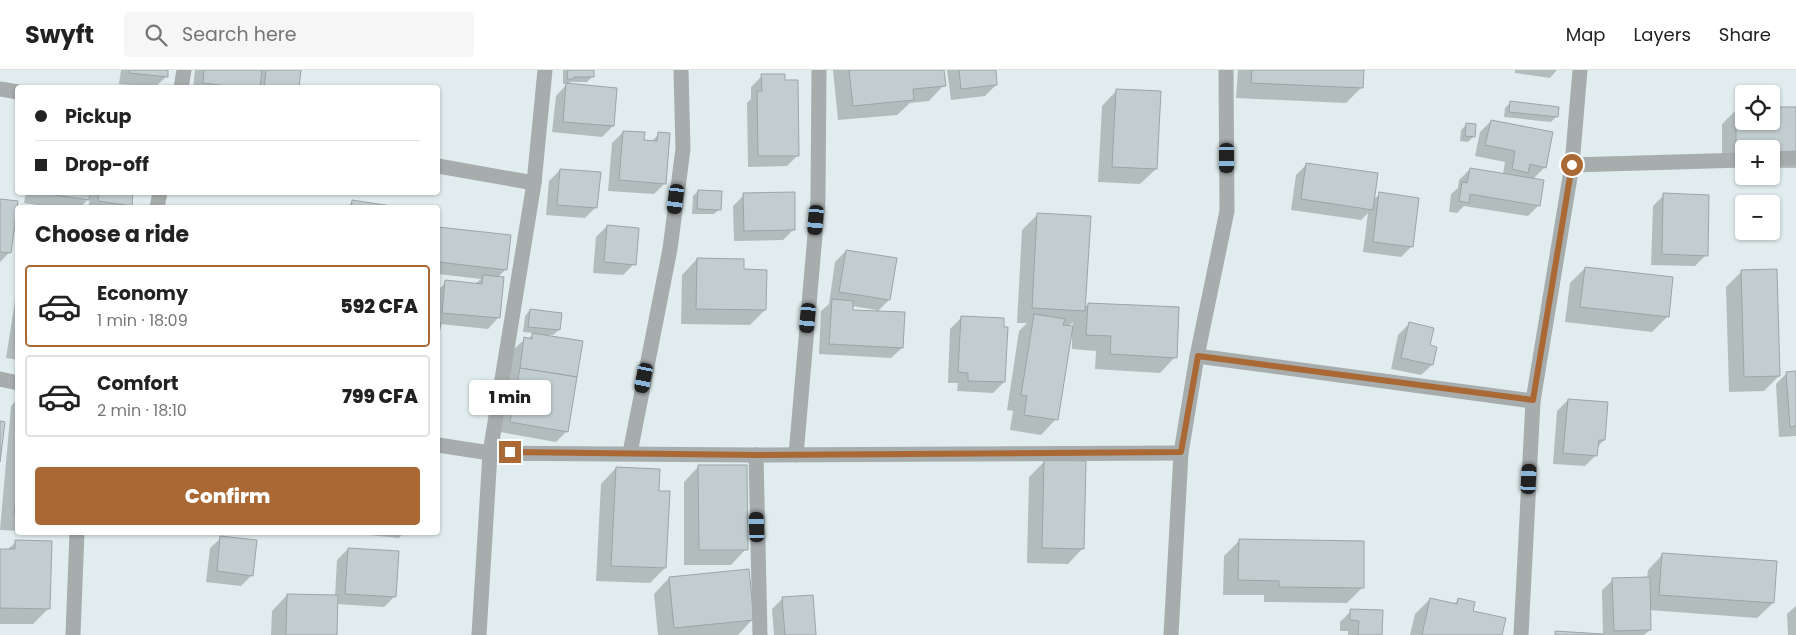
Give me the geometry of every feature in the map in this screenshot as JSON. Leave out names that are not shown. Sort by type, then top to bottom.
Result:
[{"type":"street","points":[[182,85],[184,70]]},
{"type":"street","points":[[479,635],[490,452],[534,184],[545,70]]},
{"type":"street","points":[[630,452],[670,249],[683,149],[681,70]]},
{"type":"street","points":[[796,455],[818,200],[819,70]]},
{"type":"street","points":[[1171,635],[1181,452],[1227,211],[1226,70]]},
{"type":"street","points":[[1521,635],[1533,400],[1572,165],[1580,70]]},
{"type":"street","points":[[0,89],[15,92]]},
{"type":"street","points":[[1780,159],[1796,158]]},
{"type":"street","points":[[1572,165],[1735,160]]},
{"type":"street","points":[[440,166],[534,184]]},
{"type":"street","points":[[1198,356],[1533,400]]},
{"type":"street","points":[[0,379],[15,382]]},
{"type":"street","points":[[440,445],[490,452],[630,452],[756,455],[1181,452]]},
{"type":"street","points":[[756,455],[760,635]]},
{"type":"street","points":[[73,635],[76,535]]},
{"type":"building","points":[[130,70],[168,70],[168,77],[129,73]]},
{"type":"building","points":[[204,70],[262,70],[260,85],[203,83]]},
{"type":"building","points":[[266,70],[301,70],[299,85],[264,85]]},
{"type":"building","points":[[568,70],[594,70],[594,77],[567,79]]},
{"type":"building","points":[[849,70],[944,70],[946,86],[913,89],[914,100],[853,106]]},
{"type":"building","points":[[959,70],[996,70],[997,85],[961,89]]},
{"type":"building","points":[[1252,70],[1364,70],[1363,88],[1251,83]]},
{"type":"building","points":[[761,74],[785,74],[785,80],[798,80],[799,156],[758,156],[757,91],[762,91]]},
{"type":"building","points":[[566,83],[617,88],[614,126],[563,122]]},
{"type":"building","points":[[1116,89],[1161,91],[1157,169],[1112,167]]},
{"type":"building","points":[[1510,101],[1559,107],[1558,117],[1509,112]]},
{"type":"building","points":[[1780,107],[1796,107],[1796,153],[1780,153],[1780,140],[1736,140],[1736,130],[1780,130]]},
{"type":"building","points":[[1491,120],[1553,132],[1546,168],[1530,164],[1528,173],[1512,169],[1515,151],[1485,145]]},
{"type":"building","points":[[1466,123],[1476,124],[1475,137],[1465,136]]},
{"type":"building","points":[[623,131],[645,132],[644,140],[657,141],[658,132],[670,133],[666,184],[619,180]]},
{"type":"building","points":[[1306,163],[1378,173],[1373,210],[1301,199]]},
{"type":"building","points":[[1470,168],[1544,180],[1540,206],[1470,194],[1469,203],[1459,201],[1462,182],[1467,183]]},
{"type":"building","points":[[560,169],[601,172],[597,208],[557,205]]},
{"type":"building","points":[[698,190],[722,191],[721,210],[697,209]]},
{"type":"building","points":[[795,192],[795,230],[744,231],[743,193]]},
{"type":"building","points":[[1379,192],[1419,198],[1413,247],[1373,242]]},
{"type":"building","points":[[1663,193],[1709,195],[1708,256],[1662,254]]},
{"type":"building","points":[[55,195],[90,195],[89,200]]},
{"type":"building","points":[[99,195],[133,195],[132,205],[98,201]]},
{"type":"building","points":[[0,199],[18,201],[17,205],[15,205],[15,223],[11,253],[0,252]]},
{"type":"building","points":[[352,200],[385,205],[351,205]]},
{"type":"building","points":[[1037,213],[1091,216],[1085,311],[1032,308]]},
{"type":"building","points":[[607,225],[639,228],[636,265],[604,262]]},
{"type":"building","points":[[440,227],[511,235],[507,270],[440,262]]},
{"type":"building","points":[[846,250],[897,258],[890,300],[839,292]]},
{"type":"building","points":[[697,258],[744,259],[744,269],[767,270],[766,310],[696,309]]},
{"type":"building","points":[[1585,267],[1673,277],[1669,317],[1580,307]]},
{"type":"building","points":[[1777,269],[1780,376],[1744,377],[1741,270]]},
{"type":"building","points":[[483,275],[504,277],[500,318],[442,313],[445,280],[482,284]]},
{"type":"building","points":[[832,299],[853,301],[853,310],[905,312],[903,348],[829,344]]},
{"type":"building","points":[[1088,303],[1179,307],[1177,358],[1110,354],[1111,336],[1086,335]]},
{"type":"building","points":[[530,309],[562,313],[560,330],[528,327]]},
{"type":"building","points":[[1034,314],[1065,319],[1063,325],[1073,326],[1058,420],[1024,415],[1027,396],[1021,395]]},
{"type":"building","points":[[961,316],[1004,318],[1004,327],[1008,327],[1005,382],[968,381],[968,373],[958,372]]},
{"type":"building","points":[[1409,322],[1434,328],[1430,345],[1437,347],[1433,365],[1401,358]]},
{"type":"building","points":[[532,333],[583,341],[577,377],[520,368],[524,337],[532,339]]},
{"type":"building","points":[[520,368],[577,377],[568,432],[510,422]]},
{"type":"building","points":[[1796,371],[1796,426],[1790,427],[1786,372]]},
{"type":"building","points":[[1568,399],[1608,402],[1605,440],[1599,440],[1597,456],[1563,453]]},
{"type":"building","points":[[0,421],[5,422],[0,462]]},
{"type":"building","points":[[1044,460],[1086,461],[1084,549],[1042,548]]},
{"type":"building","points":[[698,465],[747,465],[748,550],[699,550]]},
{"type":"building","points":[[616,467],[660,469],[659,491],[670,491],[666,568],[611,566]]},
{"type":"building","points":[[220,536],[257,540],[253,576],[217,571]]},
{"type":"building","points":[[1239,539],[1364,541],[1364,588],[1279,587],[1279,581],[1238,580]]},
{"type":"building","points":[[15,540],[52,541],[50,609],[0,608],[0,549],[15,549]]},
{"type":"building","points":[[348,548],[399,551],[396,597],[345,594]]},
{"type":"building","points":[[1662,553],[1777,561],[1774,603],[1659,595]]},
{"type":"building","points":[[749,569],[754,620],[674,628],[669,577]]},
{"type":"building","points":[[1650,577],[1651,630],[1614,631],[1612,578]]},
{"type":"building","points":[[287,594],[338,595],[337,635],[286,635]]},
{"type":"building","points":[[813,595],[816,635],[785,635],[782,597]]},
{"type":"building","points":[[1430,598],[1457,604],[1458,598],[1475,602],[1473,611],[1506,618],[1502,635],[1422,635]]},
{"type":"building","points":[[1350,609],[1383,610],[1382,635],[1358,635],[1359,621],[1350,620]]},
{"type":"building","points":[[1555,631],[1603,634],[1603,635],[1555,635]]},
{"type":"route","points":[[510,452],[796,455],[1181,452],[1198,356],[1533,400],[1572,165]]}]
